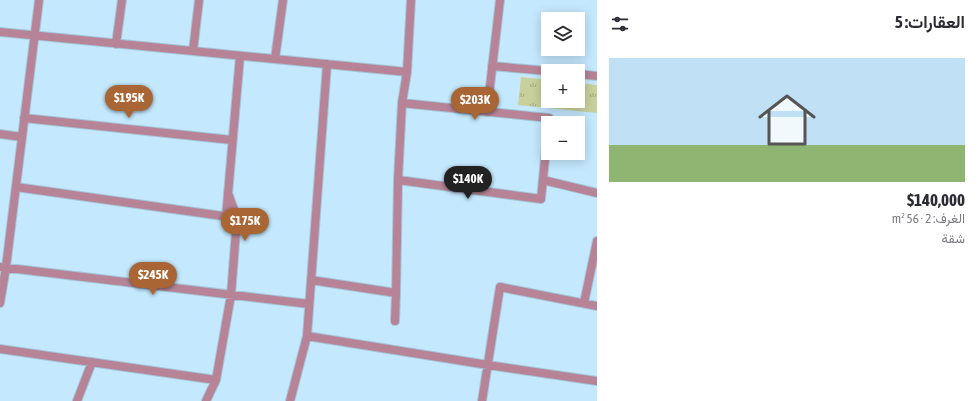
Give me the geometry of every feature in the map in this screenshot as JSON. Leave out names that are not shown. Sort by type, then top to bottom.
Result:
[{"type":"street","points":[[0,303],[3,267],[16,188],[39,0]]},
{"type":"street","points":[[116,44],[122,0]]},
{"type":"street","points":[[193,51],[199,0]]},
{"type":"street","points":[[275,59],[283,0]]},
{"type":"street","points":[[395,321],[398,180],[402,103],[407,72],[411,0]]},
{"type":"street","points":[[487,112],[500,0]]},
{"type":"street","points":[[0,32],[407,72]]},
{"type":"street","points":[[226,217],[240,56]]},
{"type":"street","points":[[290,401],[307,336],[327,64]]},
{"type":"street","points":[[492,66],[541,70]]},
{"type":"street","points":[[585,75],[597,76]]},
{"type":"street","points":[[402,103],[541,117]]},
{"type":"street","points":[[24,118],[232,140]]},
{"type":"street","points":[[0,134],[22,137]]},
{"type":"street","points":[[398,180],[541,199],[545,160]]},
{"type":"street","points":[[543,180],[597,193]]},
{"type":"street","points":[[16,188],[237,218]]},
{"type":"street","points":[[206,401],[216,380],[231,295],[237,218],[228,193]]},
{"type":"street","points":[[584,303],[597,240]]},
{"type":"street","points":[[3,267],[309,304]]},
{"type":"street","points":[[311,280],[396,293]]},
{"type":"street","points":[[482,401],[500,287],[597,306]]},
{"type":"street","points":[[307,336],[597,381]]},
{"type":"street","points":[[0,349],[216,380]]},
{"type":"street","points":[[77,401],[92,362]]},
{"type":"green space","points":[[521,77],[541,79],[541,107],[518,105]]},
{"type":"green space","points":[[585,84],[597,85],[597,113],[548,108],[585,108]]}]
